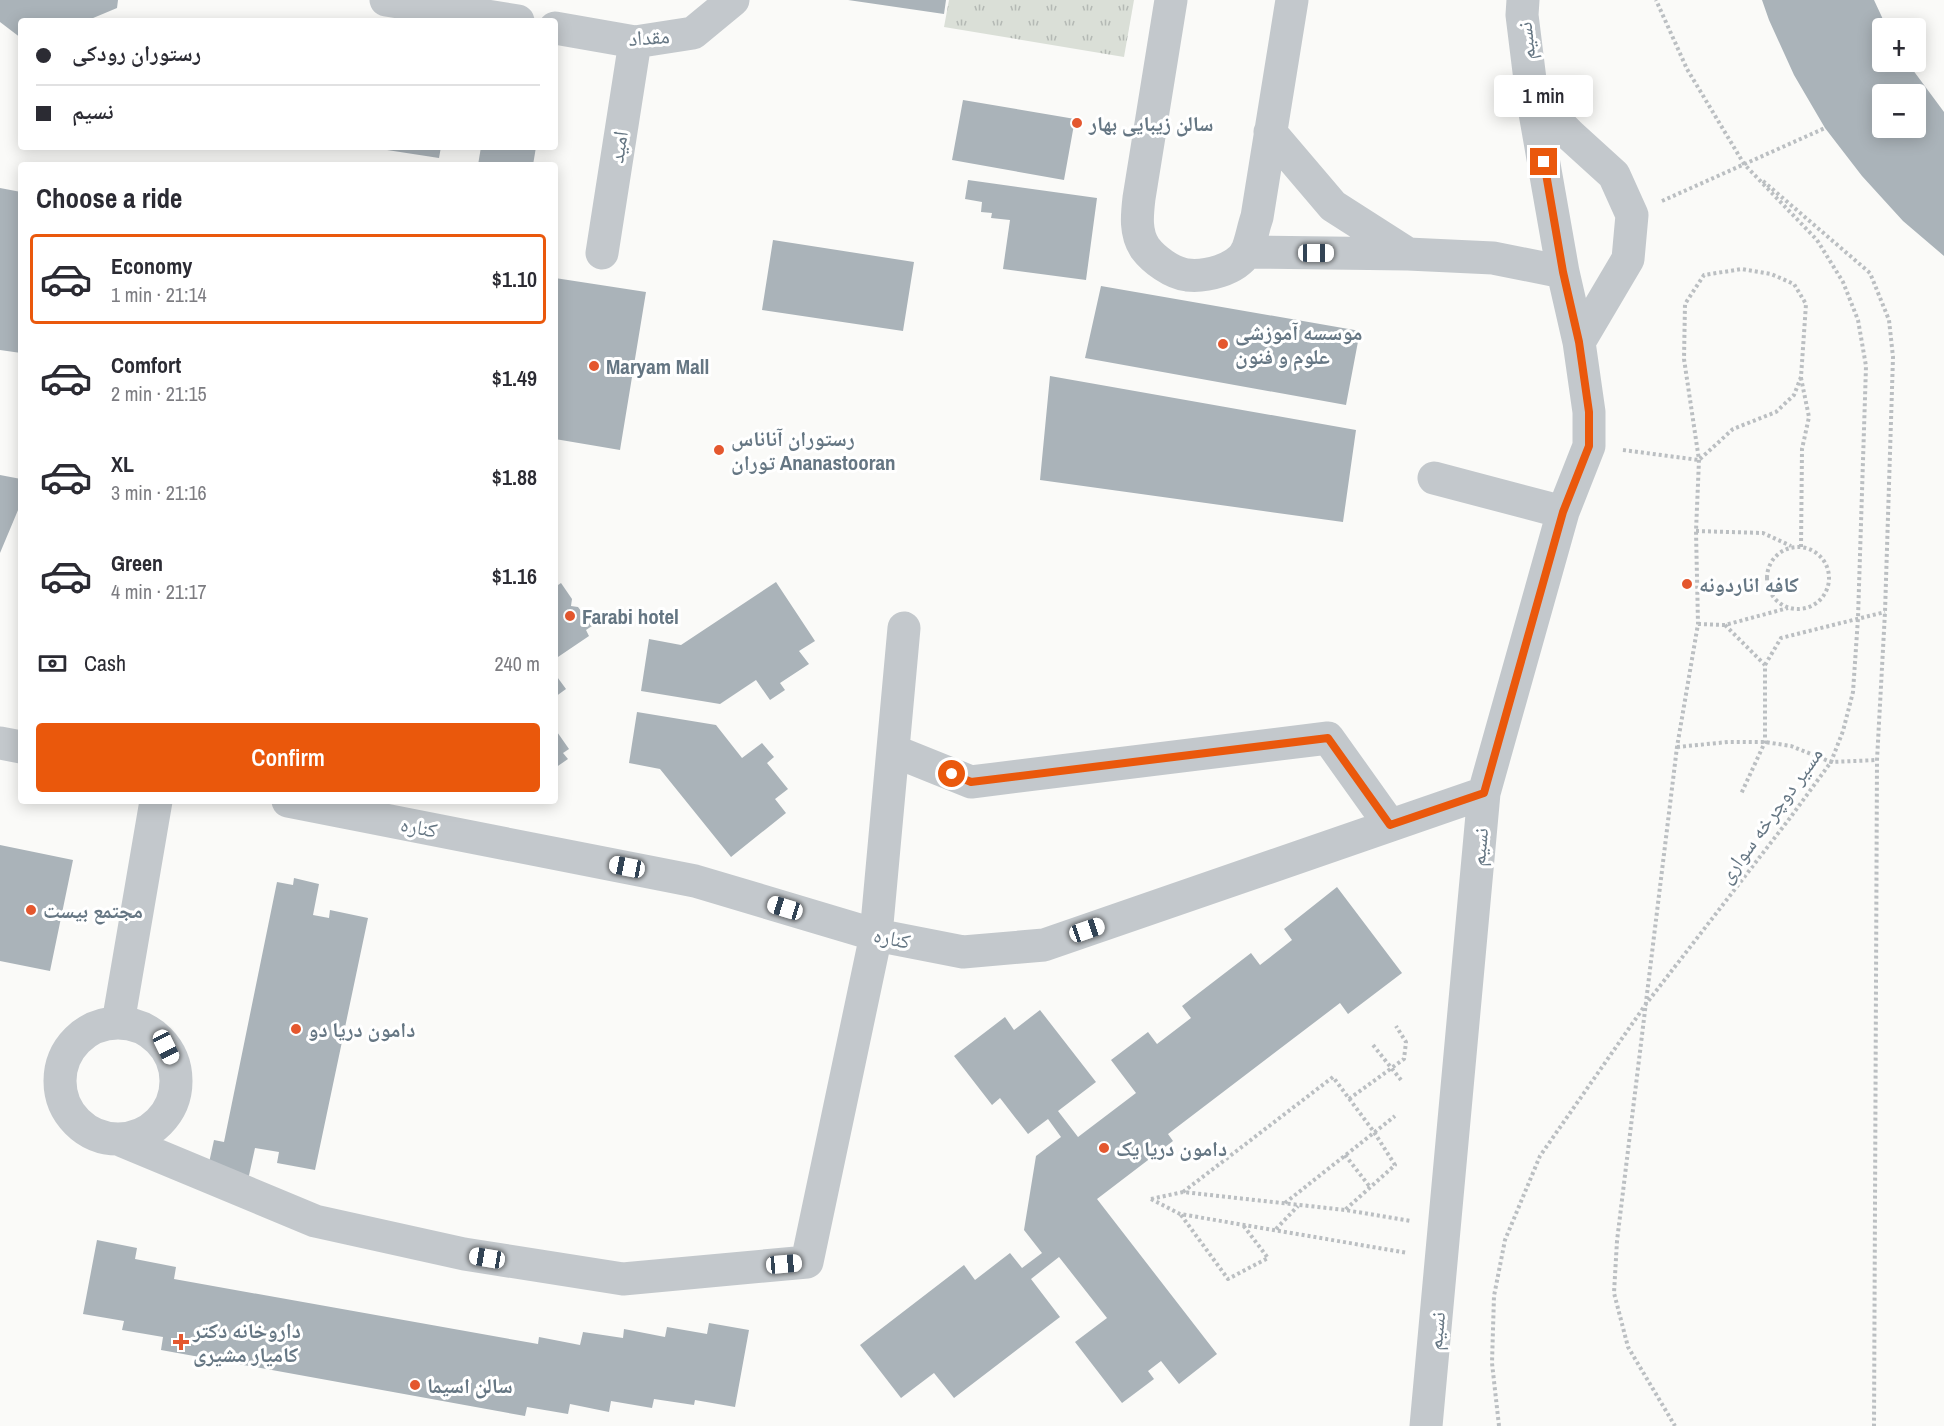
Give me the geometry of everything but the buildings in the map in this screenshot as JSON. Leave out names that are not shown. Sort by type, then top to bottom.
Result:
[{"type":"street","points":[[386,0],[498,18]]},
{"type":"street","points":[[517,18],[520,0]]},
{"type":"street","name":"مقداد","points":[[558,29],[635,42],[693,33],[733,0]]},
{"type":"street","points":[[1171,0],[1138,198],[1137,224],[1145,247],[1163,265],[1187,275],[1212,273],[1235,265],[1246,252],[1257,217],[1292,0]]},
{"type":"street","name":"نسیم","points":[[1426,1426],[1484,793],[1563,512],[1589,446],[1589,412],[1579,342],[1563,272],[1532,96],[1522,15],[1523,0]]},
{"type":"street","name":"امید","points":[[602,253],[635,42]]},
{"type":"street","points":[[1532,96],[1614,175],[1632,215],[1628,258],[1579,342]]},
{"type":"street","points":[[1270,132],[1333,206],[1408,254]]},
{"type":"street","points":[[1246,252],[1408,254],[1493,258],[1563,272]]},
{"type":"street","points":[[1434,478],[1563,512]]},
{"type":"street","points":[[118,1139],[315,1221],[464,1254],[622,1279],[807,1262],[876,935],[904,628]]},
{"type":"street","points":[[894,751],[971,782],[1328,738],[1390,825]]},
{"type":"street","points":[[0,743],[18,746]]},
{"type":"street","name":"کناره","points":[[303,804],[694,881],[876,935],[963,952],[1044,945],[1484,793]]},
{"type":"street","points":[[118,1023],[155,804]]},
{"type":"street","points":[[118,1023],[136,1026],[153,1034],[166,1047],[174,1063],[177,1081],[174,1099],[166,1116],[153,1129],[136,1137],[118,1139],[100,1137],[83,1128],[70,1115],[62,1099],[59,1081],[62,1063],[70,1046],[92,1029],[118,1023]]},
{"type":"path","name":"مسیر دوچرخه سواری","points":[[1499,1426],[1492,1363],[1494,1296],[1505,1240],[1540,1156],[1646,1004],[1831,762],[1843,731],[1853,692],[1858,618],[1866,366],[1858,320],[1843,282],[1817,240],[1744,164],[1688,69],[1656,0]]},
{"type":"path","points":[[1632,215],[1825,128]]},
{"type":"path","points":[[1744,164],[1870,273],[1889,320],[1893,357],[1885,612],[1877,760],[1874,1426]]},
{"type":"path","points":[[1589,446],[1699,460],[1733,429],[1776,412],[1794,395],[1800,377],[1806,304],[1794,284],[1771,274],[1742,269],[1704,275],[1685,304],[1684,359],[1699,460],[1696,531],[1698,624],[1677,747],[1617,1241],[1614,1293],[1628,1347],[1675,1426]]},
{"type":"path","points":[[1800,377],[1809,417],[1802,449],[1800,547]]},
{"type":"path","points":[[1696,531],[1763,533],[1791,546],[1808,547],[1822,556],[1829,570],[1829,587],[1820,601],[1806,609],[1789,608],[1725,625],[1698,624]]},
{"type":"path","points":[[1789,608],[1775,599],[1767,585],[1768,568],[1777,554],[1791,546]]},
{"type":"path","points":[[1741,795],[1765,741],[1765,665],[1781,638],[1885,612]]},
{"type":"path","points":[[1725,625],[1765,665]]},
{"type":"path","points":[[1677,747],[1765,741],[1791,746],[1831,762],[1877,760]]},
{"type":"path","points":[[1349,1099],[1404,1059],[1406,1042],[1396,1026]]},
{"type":"path","points":[[1373,1045],[1401,1080]]},
{"type":"path","points":[[1183,1192],[1333,1077],[1374,1132],[1395,1165],[1345,1210]]},
{"type":"path","points":[[1284,1204],[1395,1116]]},
{"type":"path","points":[[1345,1155],[1370,1187]]},
{"type":"path","points":[[1183,1192],[1345,1210],[1443,1243],[1276,1230],[1180,1214],[1151,1199],[1183,1192]]},
{"type":"path","points":[[1276,1230],[1298,1205]]},
{"type":"path","points":[[1180,1214],[1228,1279],[1268,1258],[1242,1224]]},
{"type":"green space","points":[[949,0],[1134,0],[1124,57],[944,27]]},
{"type":"place","name":"سالن زیبایی بهار","points":[[1077,123]]},
{"type":"place","name":"موسسه آموزشی علوم و فنون","points":[[1223,344]]},
{"type":"place","name":"Maryam Mall","points":[[594,366]]},
{"type":"place","name":"رستوران آناناس توران Ananastooran","points":[[719,450]]},
{"type":"place","name":"کافه اناردونه","points":[[1687,584]]},
{"type":"place","name":"Farabi hotel","points":[[570,616]]},
{"type":"place","name":"مجتمع بیست","points":[[31,910]]},
{"type":"place","name":"دامون دریا دو","points":[[296,1029]]},
{"type":"place","name":"دامون دریا یک","points":[[1104,1148]]},
{"type":"place","name":"داروخانه دکتر کامیار مشیری","points":[[181,1342]]},
{"type":"place","name":"سالن اسیما","points":[[415,1385]]},
{"type":"route","points":[[952,774],[971,782],[1328,738],[1390,825],[1484,793],[1563,512],[1589,446],[1589,412],[1579,342],[1563,272],[1544,162]]}]
